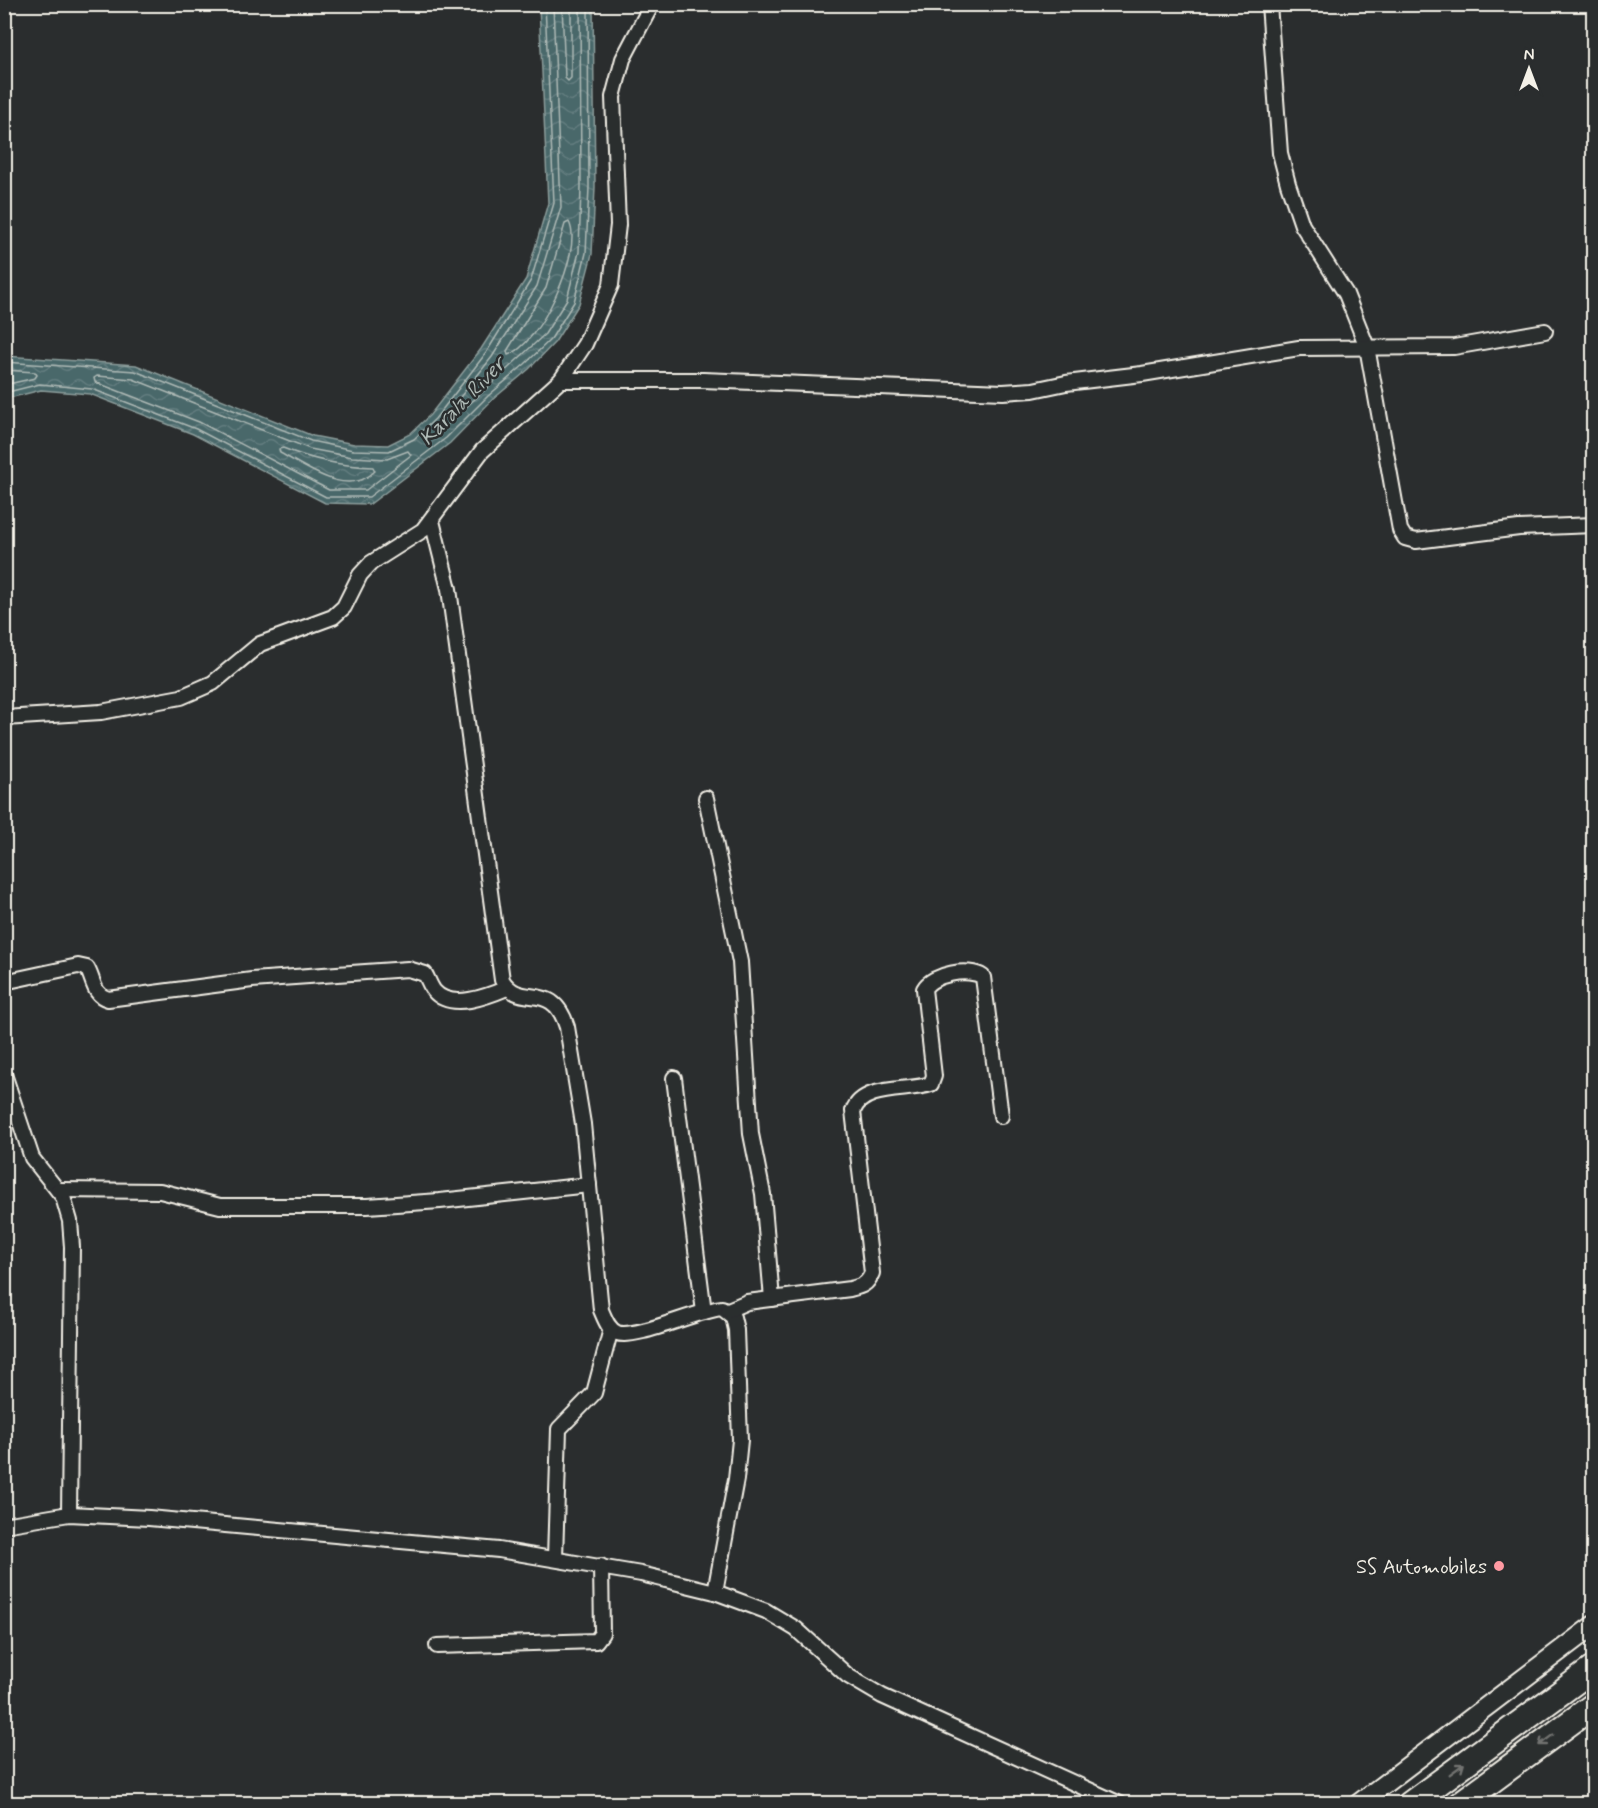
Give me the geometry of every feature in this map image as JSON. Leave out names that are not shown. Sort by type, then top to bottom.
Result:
[{"type":"highway","points":[[1410,1803],[1593,1668]]},
{"type":"highway","points":[[1461,1803],[1593,1705]]},
{"type":"street","points":[[4,718],[102,712],[155,703],[198,691],[213,683],[260,644],[333,617],[344,607],[360,575],[371,563],[423,530],[432,521],[482,451],[561,380],[585,344],[611,285],[618,225],[613,96],[623,59],[652,4]]},
{"type":"street","points":[[1269,4],[1280,153],[1302,225],[1346,294],[1367,347],[1400,530],[1405,538],[1416,542],[1519,528],[1593,525]]},
{"type":"street","points":[[561,380],[703,380],[1003,392],[1033,390],[1066,383],[1142,374],[1299,348],[1472,346],[1545,331]]},
{"type":"street","points":[[432,521],[449,589],[501,970],[507,988]]},
{"type":"street","points":[[706,798],[740,962],[751,1134],[763,1194],[772,1299]]},
{"type":"street","points":[[4,982],[78,966],[87,968],[95,990],[100,997],[108,999],[252,980],[408,969],[425,974],[434,991],[442,997],[473,999],[507,988],[550,999],[563,1013],[583,1124],[601,1310],[611,1329],[627,1335],[705,1312],[722,1308],[728,1310],[738,1304],[850,1289],[863,1286],[868,1281],[872,1273],[853,1111],[860,1099],[871,1094],[931,1084],[934,1076],[924,989],[927,982],[935,978],[970,972],[983,977],[1001,1116]]},
{"type":"street","points":[[4,1074],[23,1139],[32,1158],[63,1197],[70,1221],[72,1247],[69,1514]]},
{"type":"street","points":[[674,1078],[705,1312]]},
{"type":"street","points":[[58,1190],[160,1191],[220,1206],[355,1206],[440,1201],[589,1185]]},
{"type":"street","points":[[715,1592],[736,1479],[740,1440],[739,1354],[736,1330],[728,1310]]},
{"type":"street","points":[[555,1558],[559,1429],[594,1393],[611,1329]]},
{"type":"street","points":[[4,1525],[69,1514],[149,1518],[333,1534],[499,1550],[555,1558],[715,1592],[766,1611],[796,1629],[848,1676],[882,1696],[1120,1803]]},
{"type":"street","points":[[437,1646],[596,1641],[602,1633],[601,1566]]},
{"type":"street","points":[[1358,1803],[1593,1625]]},
{"type":"water","name":"Karala River","points":[[539,5],[593,5],[595,187],[592,254],[579,304],[555,342],[529,369],[492,400],[450,443],[370,504],[325,503],[193,434],[90,394],[41,390],[5,399],[5,356],[136,365],[313,436],[354,444],[388,445],[410,434],[430,415],[481,349],[526,279],[548,203]]},
{"type":"place","name":"SS Automobiles","points":[[1499,1566]]}]
